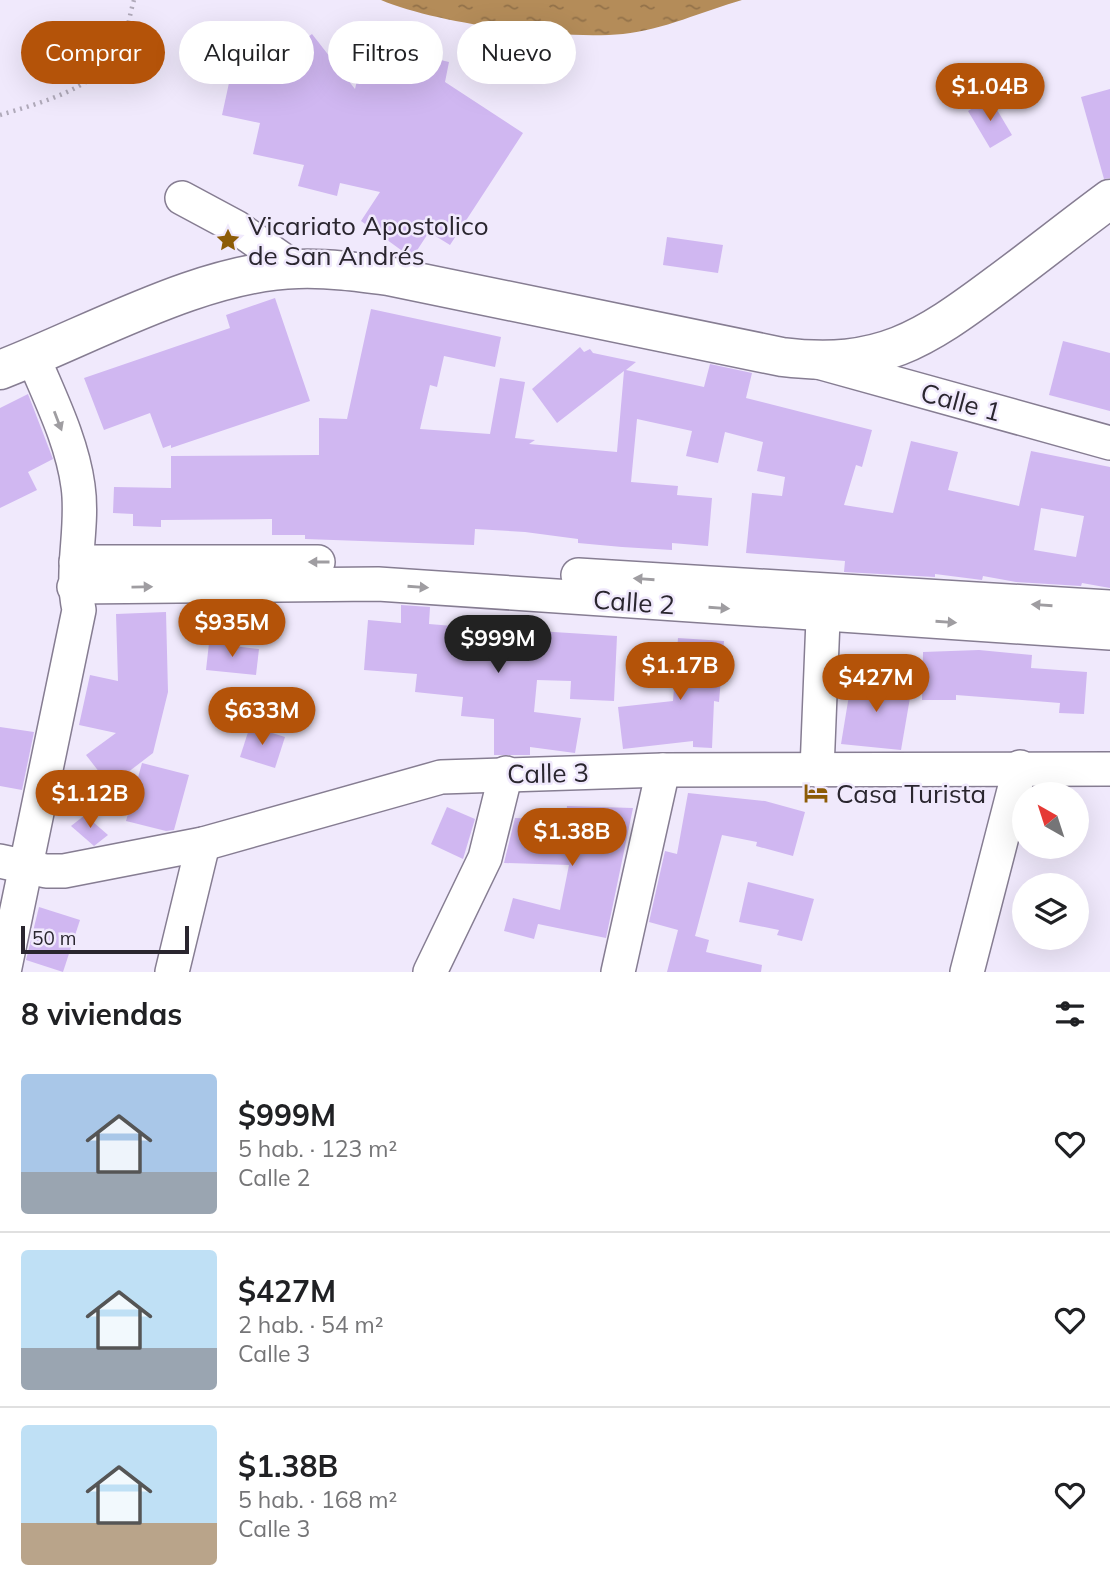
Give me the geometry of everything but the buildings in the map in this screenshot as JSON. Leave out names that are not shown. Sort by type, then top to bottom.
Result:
[{"type":"highway","points":[[29,359],[171,300],[260,273],[296,269],[347,270],[388,276],[813,360],[860,357],[922,337],[944,324],[1110,199]]},
{"type":"street","points":[[182,198],[236,227],[296,269]]},
{"type":"street","points":[[5,972],[14,863],[85,582],[79,488],[73,458],[29,359]]},
{"type":"street","name":"Calle 1","points":[[813,360],[1110,443]]},
{"type":"street","name":"Calle 2","points":[[85,582],[378,573],[824,603],[1110,633]]},
{"type":"street","points":[[817,770],[824,603]]},
{"type":"street","name":"Calle 2","points":[[824,603],[1110,607]]},
{"type":"street","points":[[967,972],[1020,767]]},
{"type":"street","name":"Calle 3","points":[[14,863],[46,871],[64,871],[203,844],[442,777],[663,770],[1020,767],[1110,769]]},
{"type":"street","points":[[618,972],[663,770]]},
{"type":"street","points":[[430,972],[485,858],[506,774]]},
{"type":"street","points":[[172,972],[203,844]]},
{"type":"path","points":[[0,115],[85,82],[107,66],[120,49],[134,0]]},
{"type":"water","points":[[381,0],[742,0],[653,29],[597,35],[576,35],[576,21],[457,21],[405,9]]},
{"type":"place","name":"Vicariato Apostolico de San Andrés","points":[[228,240]]},
{"type":"place","name":"Casa Turista","points":[[816,793]]}]
